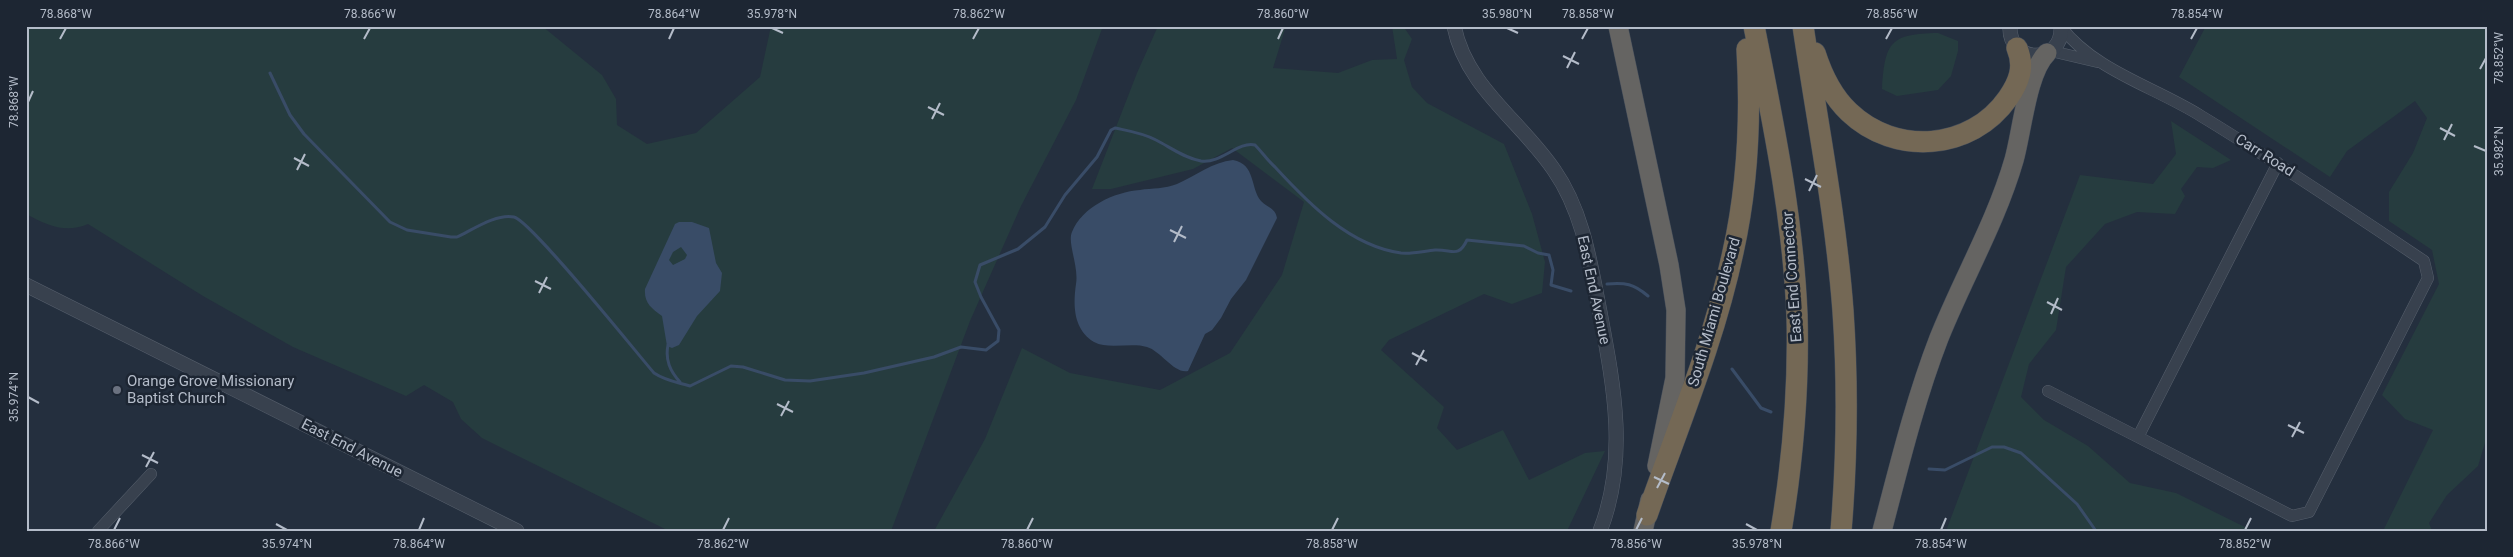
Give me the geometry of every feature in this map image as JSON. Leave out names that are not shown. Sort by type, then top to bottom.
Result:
[{"type":"highway","name":"South Miami Boulevard","points":[[1645,523],[1708,343],[1733,255],[1744,195],[1749,134],[1746,26]]},
{"type":"highway","name":"East End Connector","points":[[1754,26],[1783,179],[1796,314],[1796,403],[1792,457],[1781,531]]},
{"type":"highway","points":[[1804,26],[1827,82],[1848,112],[1880,133],[1919,143],[1958,137],[1994,116],[2010,95],[2020,76],[2021,60],[2010,33]]},
{"type":"highway","points":[[1804,26],[1841,292],[1846,357],[1841,531]]},
{"type":"highway","points":[[1617,30],[1669,265],[1677,333],[1671,400],[1645,523]]},
{"type":"highway","points":[[1882,531],[1930,365],[1948,317],[2006,185],[2020,140],[2033,74],[2039,60],[2049,52]]},
{"type":"highway","points":[[1832,531],[1844,451]]},
{"type":"street","name":"East End Avenue","points":[[1454,26],[1461,52],[1474,76],[1534,143],[1556,173],[1573,207],[1589,253],[1616,409],[1614,481],[1600,531]]},
{"type":"street","points":[[2010,33],[2029,55],[2049,52],[2059,41],[2061,27]]},
{"type":"street","name":"Carr Road","points":[[2061,27],[2071,40],[2098,62],[2179,102],[2278,163],[2424,261],[2428,278],[2309,512],[2292,516],[2138,437]]},
{"type":"street","name":"Carr Road","points":[[2049,52],[2098,62]]},
{"type":"street","points":[[2048,391],[2138,437],[2278,163]]},
{"type":"street","name":"East End Avenue","points":[[26,285],[516,531]]},
{"type":"street","points":[[98,531],[151,474]]},
{"type":"green space","points":[[26,26],[542,26],[602,75],[616,99],[617,125],[647,144],[696,133],[760,77],[771,26],[1103,26],[1076,100],[1021,206],[970,321],[891,531],[669,531],[482,438],[461,419],[453,402],[424,385],[406,396],[293,347],[203,296],[88,224],[72,228],[56,227],[26,214]]},
{"type":"green space","points":[[1158,26],[1286,26],[1273,68],[1338,73],[1372,60],[1397,59],[1392,26],[1403,26],[1412,39],[1404,60],[1412,87],[1427,103],[1504,144],[1532,214],[1545,262],[1542,293],[1512,304],[1484,294],[1389,340],[1381,350],[1444,407],[1437,428],[1457,450],[1503,430],[1529,480],[1585,453],[1605,451],[1567,531],[934,531],[985,439],[1022,348],[1070,373],[1160,390],[1230,353],[1282,275],[1304,202],[1232,148],[1193,169],[1111,189],[1092,189],[1137,73]]},
{"type":"green space","points":[[2206,26],[2487,26],[2487,436],[2478,466],[2447,495],[2429,523],[2432,531],[2383,531],[2433,430],[2405,419],[2382,395],[2439,284],[2432,250],[2389,221],[2389,192],[2413,153],[2427,118],[2415,101],[2347,151],[2330,177],[2179,77]]},
{"type":"green space","points":[[1938,33],[1958,41],[1958,51],[1951,76],[1938,90],[1897,96],[1882,89],[1885,60],[1894,43],[1910,35]]},
{"type":"green space","points":[[2171,121],[2231,160],[2213,168],[2197,167],[2181,189],[2185,196],[2175,214],[2137,212],[2105,224],[2066,267],[2056,330],[2029,364],[2021,397],[2044,420],[2088,446],[2130,483],[2176,493],[2253,531],[1946,531],[2080,175],[2153,184],[2176,154]]},
{"type":"water","points":[[1233,160],[1246,166],[1258,196],[1276,214],[1277,218],[1246,280],[1231,299],[1212,330],[1205,334],[1188,371],[1178,369],[1147,347],[1100,344],[1087,337],[1076,316],[1076,270],[1071,242],[1072,232],[1083,215],[1100,202],[1120,194],[1172,186],[1211,166]]},
{"type":"water","points":[[679,222],[692,222],[709,228],[716,263],[722,273],[720,291],[697,316],[679,345],[672,348],[667,346],[662,316],[649,305],[645,289],[675,224]],"holes":[[[681,247],[687,255],[685,259],[673,265],[669,260],[673,252]]]},
{"type":"waterway","points":[[270,73],[290,115],[304,134],[390,222],[407,230],[457,237],[500,217],[514,217],[524,224],[561,262],[654,373],[667,380],[690,386],[731,366],[743,367],[785,380],[810,381],[864,373],[934,357],[961,347],[986,350],[998,341],[999,330],[975,282],[980,265],[1018,249],[1045,227],[1065,195],[1097,157],[1111,130],[1115,128],[1136,132],[1156,140],[1183,155],[1201,161],[1215,159],[1242,146],[1255,145],[1269,162],[1316,209],[1365,242],[1382,249],[1401,253],[1435,250],[1454,252],[1461,249],[1467,240],[1524,246],[1538,253],[1549,255],[1553,270],[1551,285],[1571,291]]},
{"type":"waterway","points":[[1607,284],[1619,283],[1629,285],[1648,296]]},
{"type":"waterway","points":[[668,345],[667,356],[669,365],[673,374],[680,382]]},
{"type":"waterway","points":[[1732,369],[1761,408],[1771,412]]},
{"type":"waterway","points":[[1929,469],[1945,470],[1992,447],[2004,447],[2021,453],[2077,504],[2096,531]]},
{"type":"place","name":"Orange Grove Missionary Baptist Church","points":[[117,390]]}]
